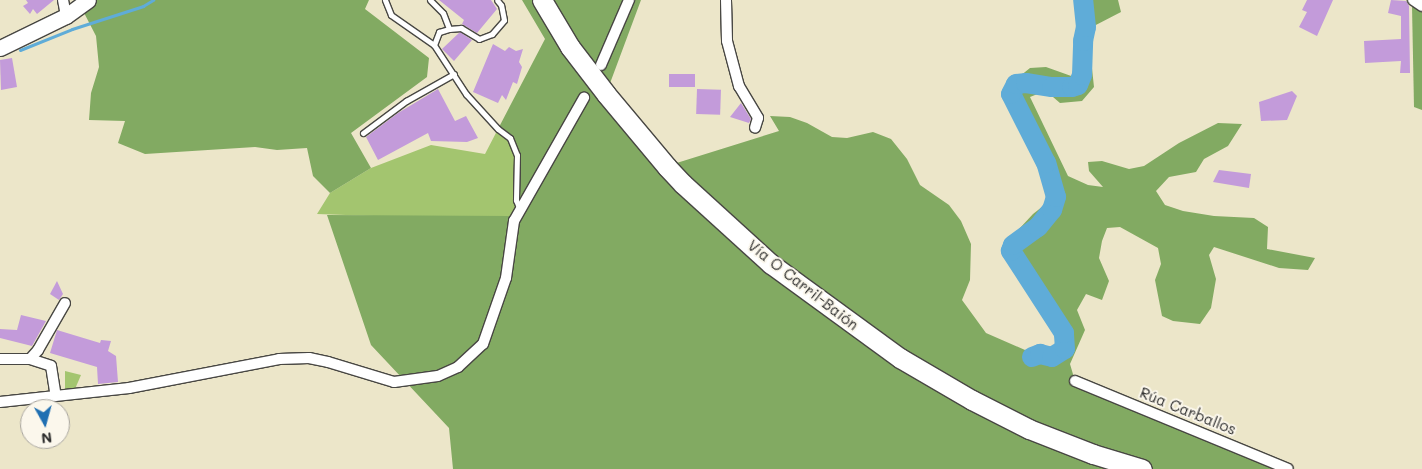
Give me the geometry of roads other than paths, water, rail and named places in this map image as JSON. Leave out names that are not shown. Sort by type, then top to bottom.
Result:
[{"type":"highway","name":"Vía O Carril-Baión","points":[[542,0],[570,47],[667,167],[683,184],[772,264],[900,358],[972,400],[1029,429],[1093,454],[1142,469]]},
{"type":"street","points":[[62,0],[66,16]]},
{"type":"street","points":[[0,48],[66,16],[88,0]]},
{"type":"street","points":[[601,65],[629,0]]},
{"type":"street","points":[[726,0],[727,41],[739,86],[758,118],[754,128]]},
{"type":"street","points":[[1414,0],[1422,6]]},
{"type":"street","points":[[0,402],[129,388],[279,359],[309,358],[394,382],[438,376],[458,367],[483,344],[506,278],[514,221],[584,98]]},
{"type":"street","points":[[30,359],[38,350],[65,303]]},
{"type":"street","points":[[0,359],[30,359],[51,366],[56,396]]},
{"type":"street","name":"Rúa Carballos","points":[[1075,381],[1288,469]]},
{"type":"lane","points":[[385,0],[391,15],[434,45],[443,61],[476,105],[510,138],[517,155],[516,200],[521,210]]},
{"type":"lane","points":[[430,0],[443,13],[449,29]]},
{"type":"lane","points":[[434,45],[439,32],[449,29],[461,28],[479,39],[492,34],[504,20],[501,5],[496,0]]},
{"type":"lane","points":[[364,133],[406,101],[454,74]]},
{"type":"waterway","points":[[20,50],[72,29],[143,6],[153,0]]},
{"type":"waterway","points":[[1032,357],[1040,354],[1052,357],[1065,349],[1064,333],[1011,251],[1013,245],[1038,227],[1052,210],[1056,197],[1046,163],[1011,94],[1016,84],[1026,83],[1052,87],[1072,87],[1078,85],[1082,75],[1083,41],[1086,27],[1083,0]]}]
